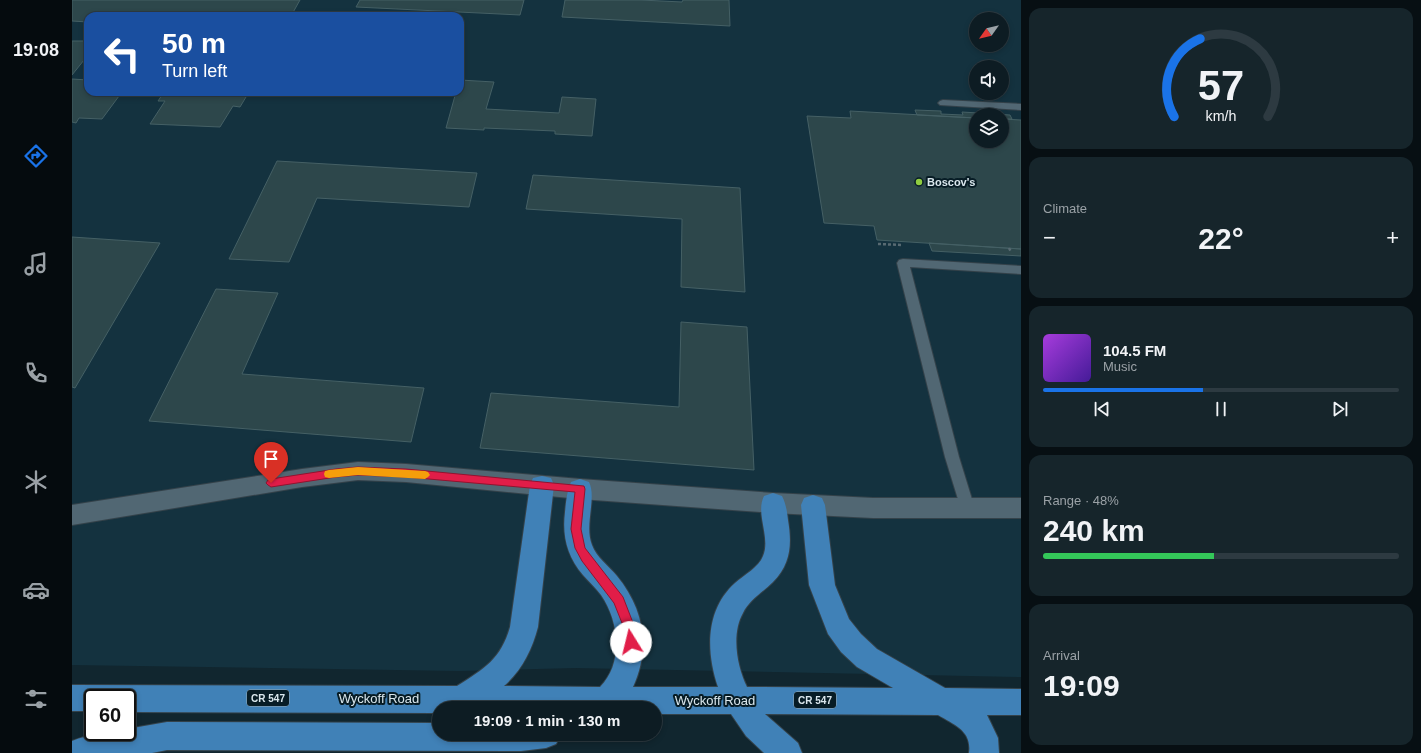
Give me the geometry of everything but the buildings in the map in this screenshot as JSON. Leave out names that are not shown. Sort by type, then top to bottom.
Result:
[{"type":"main road","points":[[464,698],[492,679],[506,667],[518,648],[524,627],[542,485]]},
{"type":"main road","points":[[580,489],[576,529],[580,548],[585,558],[606,582],[619,600],[629,628],[631,642],[626,672],[620,684],[606,701]]},
{"type":"main road","points":[[773,503],[778,543],[776,557],[769,569],[744,590],[726,617],[723,632],[724,654],[728,675],[738,700],[761,730],[787,753]]},
{"type":"main road","points":[[813,505],[822,585],[838,626],[851,643],[867,658],[970,718],[976,724],[984,737],[984,753]]},
{"type":"main road","name":"Wyckoff Road","points":[[72,698],[464,698],[534,701]]},
{"type":"main road","name":"Wyckoff Road","points":[[662,702],[738,700],[1021,702]]},
{"type":"main road","points":[[78,753],[167,736],[432,737]]},
{"type":"street","points":[[72,515],[302,478],[358,471],[406,473],[580,489],[773,503],[880,508],[1021,508]]},
{"type":"lane","points":[[943,103],[1021,107]]},
{"type":"lane","points":[[968,509],[952,457],[904,263],[1021,270]]},
{"type":"path","points":[[1009,248],[1011,252]]},
{"type":"shaded area","points":[[72,0],[1021,0],[1021,677],[575,668],[459,671],[72,665]]},
{"type":"slow traffic","points":[[329,474],[358,471],[425,475]]},
{"type":"place","name":"Boscov's","points":[[919,182]]},
{"type":"route","points":[[271,483],[358,471],[406,473],[580,489],[576,529],[580,548],[585,558],[602,577],[619,600],[629,628],[631,642]]}]
